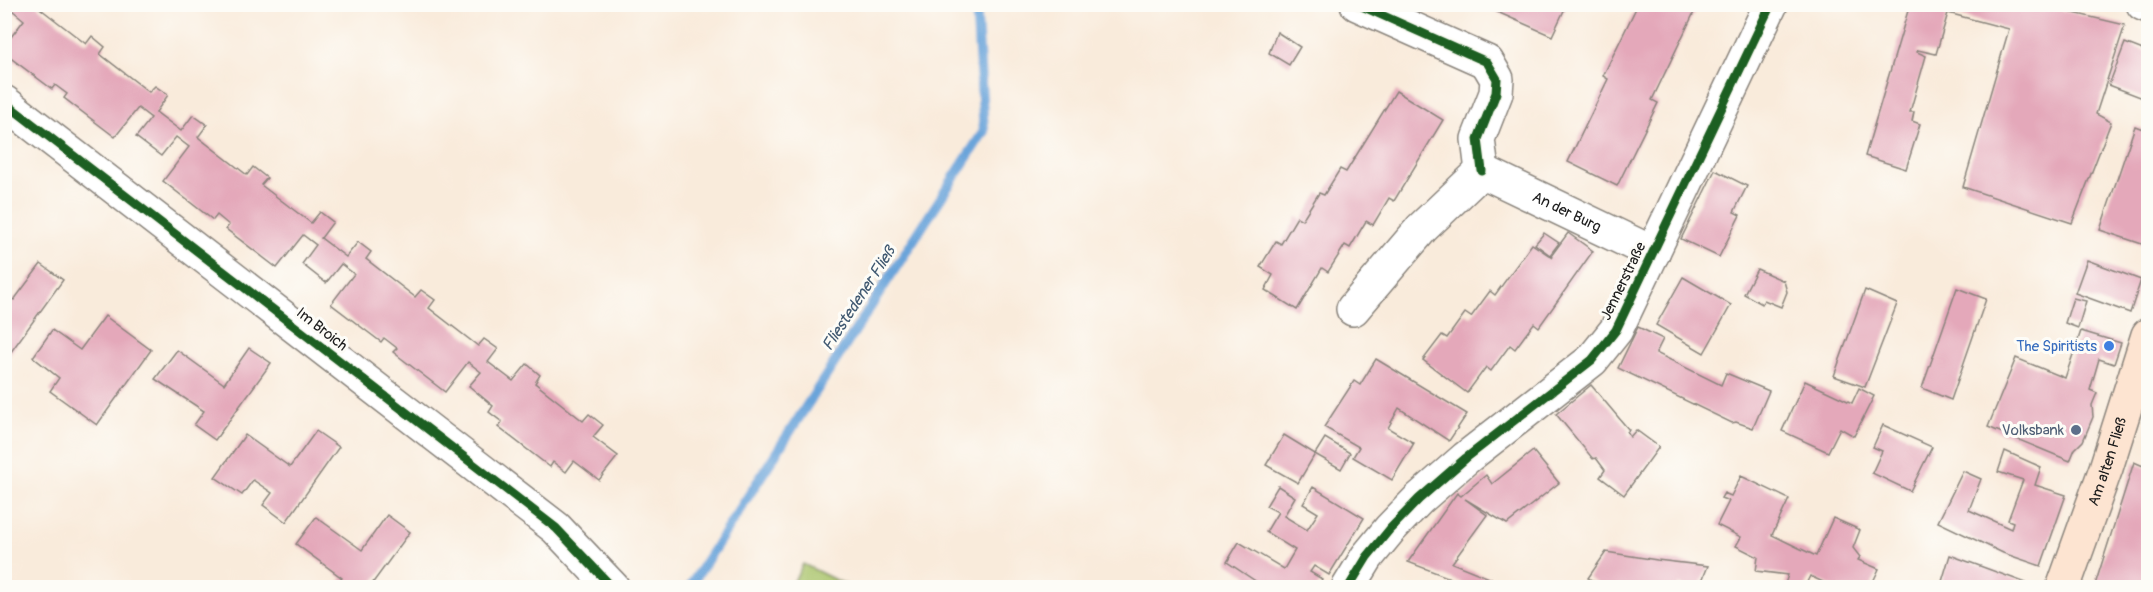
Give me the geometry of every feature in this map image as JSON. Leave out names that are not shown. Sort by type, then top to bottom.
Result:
[{"type":"main road","name":"Am alten Fließ","points":[[2063,588],[2106,468],[2148,335]]},
{"type":"street","points":[[1353,309],[1422,228],[1482,171],[1478,139],[1496,93],[1497,79],[1487,62],[1357,4]]},
{"type":"street","name":"Jennerstraße","points":[[1348,588],[1367,557],[1419,499],[1466,458],[1592,360],[1616,330],[1771,4]]},
{"type":"street","points":[[2143,4],[2148,6]]},
{"type":"street","name":"Im Broich","points":[[4,102],[555,528],[613,588]]},
{"type":"street","name":"An der Burg","points":[[1482,171],[1653,253]]},
{"type":"green space","points":[[803,564],[850,587],[791,587]]},
{"type":"building","points":[[4,4],[39,4],[37,6],[86,44],[92,36],[105,47],[100,54],[149,92],[155,86],[168,95],[156,112],[181,131],[193,115],[207,125],[198,137],[247,175],[253,167],[267,178],[261,185],[311,223],[320,212],[333,222],[321,238],[346,257],[358,242],[371,252],[366,259],[415,297],[421,290],[435,300],[429,308],[478,346],[484,339],[498,349],[488,362],[513,381],[527,364],[540,375],[535,383],[583,421],[589,414],[603,425],[593,437],[618,456],[599,480],[574,461],[566,472],[553,462],[550,467],[498,427],[502,422],[489,412],[493,406],[469,386],[481,372],[468,362],[445,392],[393,352],[397,348],[384,338],[381,342],[331,304],[354,274],[341,264],[326,283],[302,264],[316,245],[303,235],[277,268],[226,229],[229,225],[217,215],[213,220],[163,181],[189,147],[176,137],[161,156],[136,137],[151,118],[138,108],[115,137],[64,98],[67,94],[55,85],[52,89],[4,53],[4,46],[24,20],[12,10],[4,19]]},
{"type":"building","points":[[1479,4],[1567,4],[1552,36]]},
{"type":"building","points":[[1638,4],[1698,4],[1652,100],[1658,103],[1617,186],[1568,162],[1608,79],[1603,76]]},
{"type":"building","points":[[1910,4],[2035,4],[2125,25],[2096,114],[2111,122],[2072,223],[1963,187],[2009,29],[1948,13],[1936,54],[1918,50],[1917,52],[1926,56],[1910,112],[1914,112],[1912,121],[1920,124],[1906,169],[1865,156]]},
{"type":"building","points":[[1277,32],[1300,47],[1289,65],[1269,53]]},
{"type":"building","points":[[2125,43],[2148,52],[2148,100],[2109,85]]},
{"type":"building","points":[[1396,91],[1443,120],[1394,201],[1389,198],[1373,225],[1366,221],[1350,248],[1345,245],[1328,272],[1322,268],[1297,310],[1265,290],[1273,275],[1260,267],[1276,241],[1281,244],[1297,217],[1302,220],[1319,193],[1324,195],[1340,169],[1346,172]]},
{"type":"building","points":[[2135,126],[2148,131],[2148,236],[2145,245],[2100,230]]},
{"type":"building","points":[[1715,170],[1747,186],[1734,212],[1740,215],[1719,257],[1681,239]]},
{"type":"building","points":[[1544,233],[1559,243],[1550,255],[1535,244]]},
{"type":"building","points":[[1568,233],[1593,251],[1539,327],[1534,323],[1515,349],[1510,345],[1491,371],[1486,367],[1467,393],[1423,360],[1442,335],[1447,338],[1465,313],[1471,317],[1490,291],[1495,295],[1532,244],[1553,258],[1551,256]]},
{"type":"building","points":[[2087,260],[2141,280],[2130,313],[2075,293]]},
{"type":"building","points":[[41,264],[63,280],[8,356],[4,353],[4,293],[14,300]]},
{"type":"building","points":[[1757,269],[1784,281],[1787,292],[1781,307],[1764,300],[1762,304],[1744,294]]},
{"type":"building","points":[[1683,277],[1731,305],[1704,353],[1656,325]]},
{"type":"building","points":[[1957,288],[1986,299],[1951,400],[1922,388]]},
{"type":"building","points":[[1865,290],[1897,304],[1865,387],[1834,376]]},
{"type":"building","points":[[2073,298],[2086,301],[2078,328],[2065,323]]},
{"type":"building","points":[[105,316],[151,350],[97,425],[50,391],[59,378],[33,357],[52,330],[80,350]]},
{"type":"building","points":[[1638,327],[1663,339],[1656,353],[1721,385],[1726,373],[1769,391],[1753,428],[1736,422],[1732,423],[1618,368]]},
{"type":"building","points":[[2081,331],[2121,343],[2114,364],[2099,359],[2090,390],[2097,393],[2092,405],[2093,417],[2083,441],[2075,449],[2070,461],[1988,427],[2016,358],[2065,378]]},
{"type":"building","points":[[249,348],[271,363],[215,440],[194,425],[204,411],[155,379],[177,350],[224,384]]},
{"type":"building","points":[[1376,359],[1467,414],[1449,441],[1399,408],[1388,428],[1414,443],[1392,480],[1353,457],[1359,447],[1324,427],[1354,381],[1360,385]]},
{"type":"building","points":[[1805,381],[1852,403],[1859,388],[1874,396],[1854,436],[1840,428],[1828,452],[1782,431]]},
{"type":"building","points":[[1591,385],[1629,430],[1627,432],[1630,437],[1636,430],[1659,447],[1624,495],[1600,477],[1605,470],[1556,414]]},
{"type":"building","points":[[1883,425],[1932,447],[1910,491],[1872,473],[1882,451],[1873,447]]},
{"type":"building","points":[[316,431],[339,447],[286,522],[263,505],[272,493],[253,480],[242,495],[215,477],[245,435],[290,467]]},
{"type":"building","points":[[1284,435],[1315,454],[1298,483],[1266,465]]},
{"type":"building","points":[[1325,438],[1350,453],[1341,469],[1315,454]]},
{"type":"building","points":[[1533,451],[1559,483],[1507,524],[1465,499],[1487,515],[1452,563],[1514,588],[1476,588],[1408,562],[1457,493],[1461,496],[1486,475],[1492,484]]},
{"type":"building","points":[[2005,451],[2041,467],[2035,485],[2066,495],[2041,566],[2003,553],[1938,522],[1963,471],[1981,479],[1969,510],[2011,529],[2013,522],[2008,520],[2023,480],[1998,472]]},
{"type":"building","points":[[2134,462],[2148,468],[2148,588],[2094,588]]},
{"type":"building","points":[[1741,476],[1789,499],[1772,535],[1816,556],[1833,518],[1860,530],[1853,548],[1860,557],[1858,560],[1879,569],[1870,588],[1836,588],[1810,576],[1804,588],[1795,588],[1785,584],[1788,575],[1756,571],[1758,557],[1736,546],[1741,537],[1717,525],[1729,501],[1721,498],[1724,493],[1731,496]]},
{"type":"building","points":[[1278,486],[1295,497],[1284,516],[1307,530],[1318,513],[1303,504],[1313,487],[1364,518],[1329,575],[1314,566],[1310,572],[1322,579],[1317,588],[1266,588],[1227,562],[1239,542],[1284,569],[1295,550],[1266,532],[1278,512],[1266,506]]},
{"type":"building","points":[[387,515],[410,532],[369,588],[335,588],[342,578],[296,544],[316,517],[362,550]]},
{"type":"building","points":[[1606,552],[1708,566],[1699,588],[1687,588],[1679,584],[1677,588],[1597,588],[1598,584],[1588,578]]},
{"type":"building","points":[[1950,555],[2037,587],[2037,588],[1940,588]]},
{"type":"waterway","name":"Fliestedener Fließ","points":[[689,588],[984,131],[976,4]]},
{"type":"cycle path","points":[[1357,4],[1487,62],[1497,79],[1496,93],[1478,139],[1482,171]]},
{"type":"cycle path","points":[[1348,588],[1367,557],[1419,499],[1466,458],[1592,360],[1616,330],[1771,4]]},
{"type":"cycle path","points":[[4,102],[556,528],[613,588]]},
{"type":"place","name":"The Spiritists","points":[[2109,346]]},
{"type":"place","name":"Volksbank","points":[[2076,430]]}]
